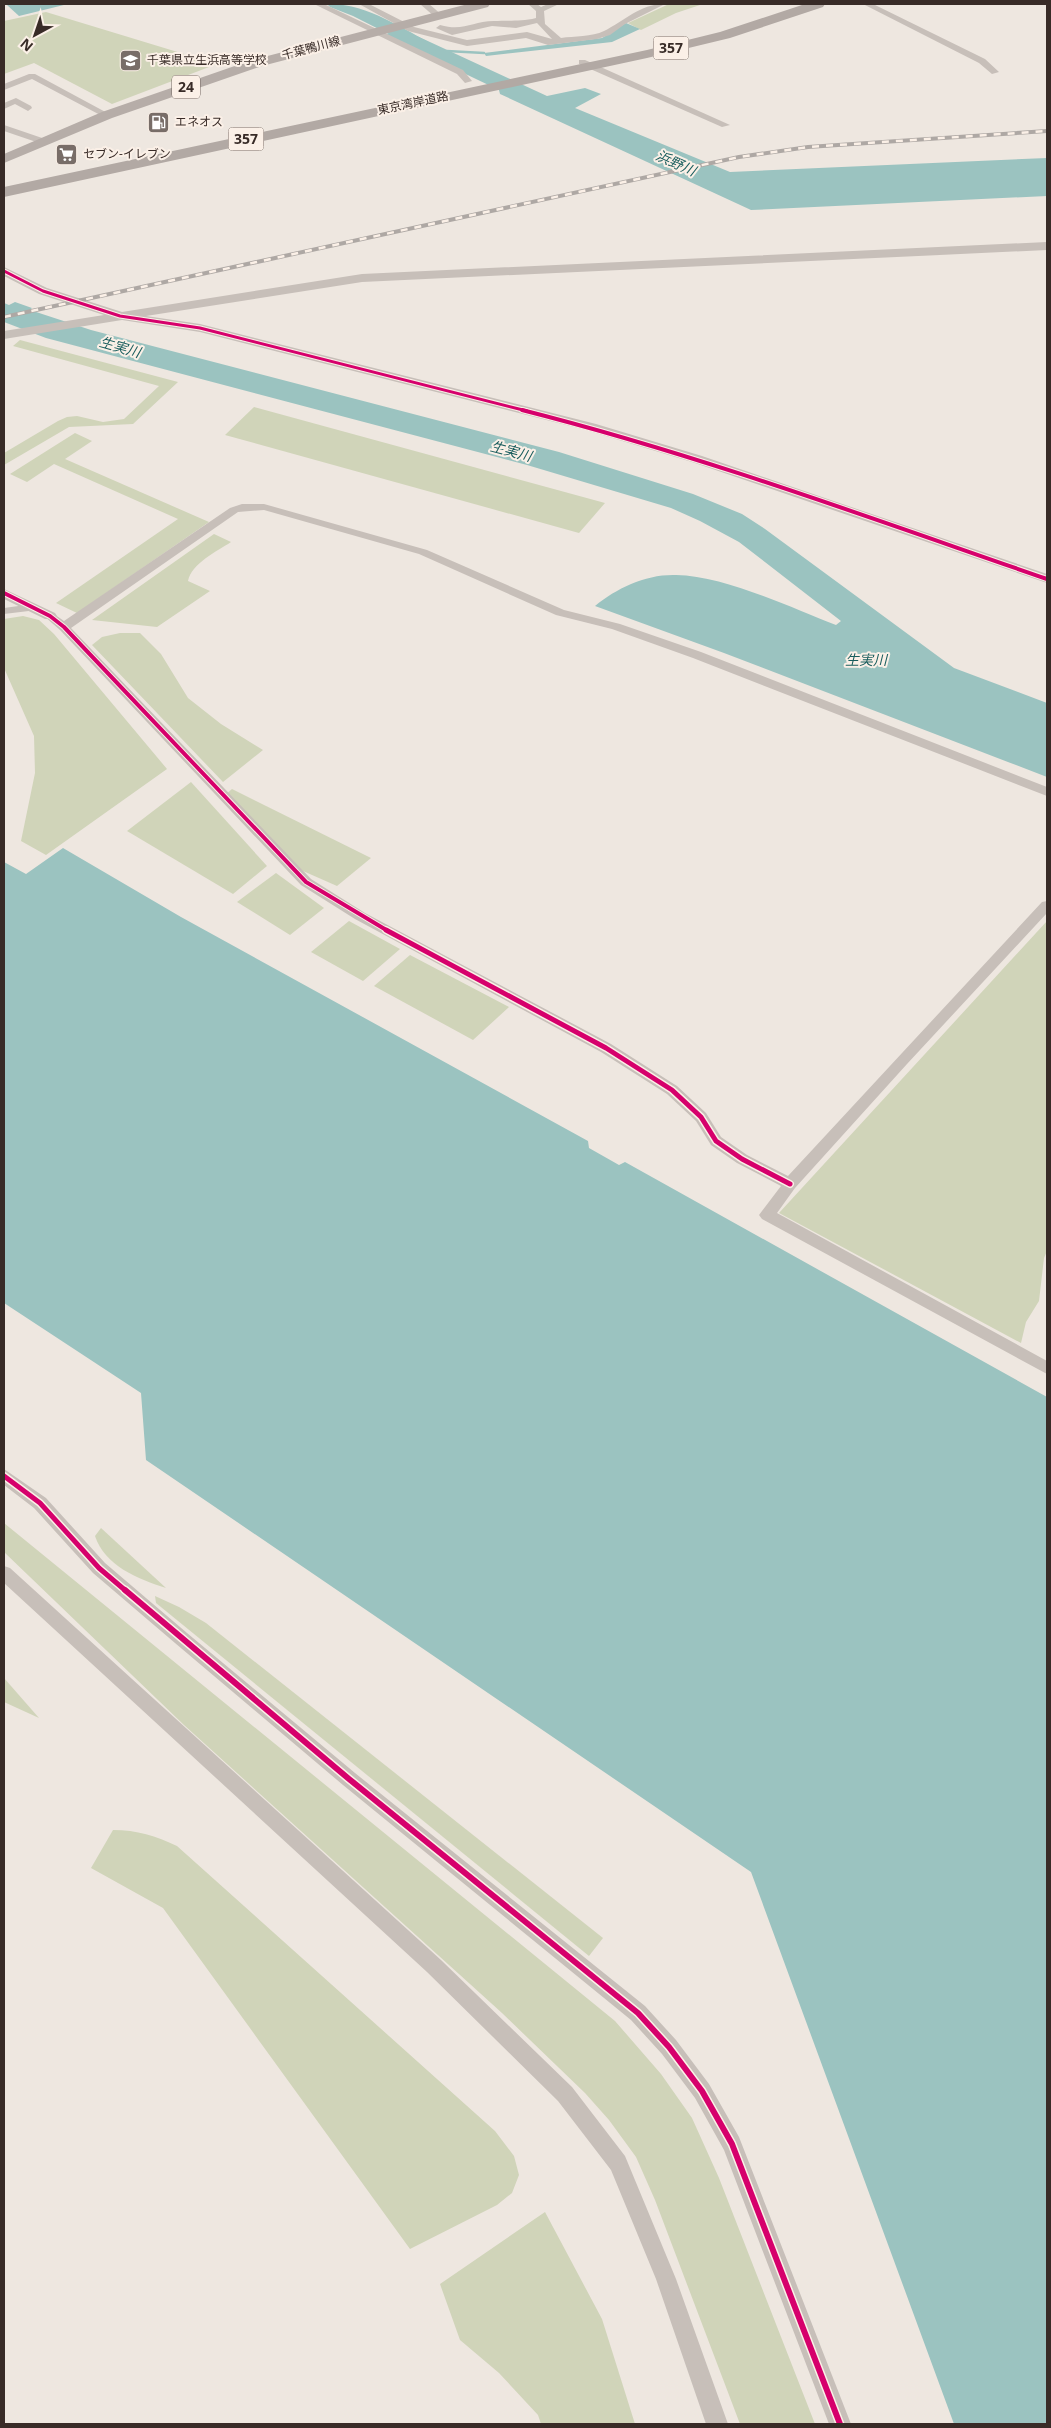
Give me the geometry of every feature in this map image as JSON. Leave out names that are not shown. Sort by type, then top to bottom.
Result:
[{"type":"highway","name":"東京湾岸道路","points":[[585,64],[700,36],[804,4]]},
{"type":"highway","name":"東京湾岸道路","points":[[4,185],[479,84],[516,79],[709,39],[775,20],[818,4]]},
{"type":"highway","name":"東京湾岸道路","points":[[4,192],[479,84]]},
{"type":"main road","name":"千葉鴨川線","points":[[4,159],[108,115],[257,63],[483,4]]},
{"type":"street","points":[[318,4],[460,72],[479,84]]},
{"type":"street","points":[[363,4],[411,29],[467,43],[527,36],[548,42],[606,33],[622,22],[661,4]]},
{"type":"street","points":[[424,4],[438,15]]},
{"type":"street","points":[[554,4],[536,7],[541,25],[558,40]]},
{"type":"street","points":[[867,4],[982,61],[995,72]]},
{"type":"street","points":[[419,20],[452,32],[492,23],[516,24],[539,20]]},
{"type":"street","points":[[585,64],[725,125]]},
{"type":"street","points":[[4,87],[32,76],[108,115]]},
{"type":"street","points":[[4,106],[16,101],[28,108]]},
{"type":"street","points":[[4,128],[44,142]]},
{"type":"street","points":[[4,335],[362,278],[1047,246]]},
{"type":"street","points":[[4,271],[43,291],[120,316],[200,328],[591,427],[697,459],[1047,579]]},
{"type":"street","points":[[64,627],[234,510],[248,506],[264,507],[423,552],[560,613],[616,626],[697,655],[1047,792]]},
{"type":"street","points":[[4,593],[50,616],[64,627],[306,882],[360,916],[606,1048],[672,1090],[701,1117],[716,1141],[742,1159],[790,1184]]},
{"type":"street","points":[[4,611],[33,608]]},
{"type":"street","points":[[1047,905],[902,1060],[790,1184],[766,1215],[1047,1368]]},
{"type":"street","points":[[4,1476],[40,1503],[99,1568],[349,1780],[638,2013],[669,2047],[702,2091],[732,2144],[840,2424]]},
{"type":"street","points":[[4,1573],[434,1966],[565,2094],[618,2163],[666,2279],[717,2424]]},
{"type":"green space","points":[[669,4],[703,4],[676,13],[641,30],[628,23]]},
{"type":"green space","points":[[46,12],[217,64],[112,104],[34,63],[4,74],[4,21]]},
{"type":"green space","points":[[20,340],[178,382],[133,424],[69,427],[4,465],[4,453],[58,421],[67,417],[77,416],[103,422],[124,419],[159,386],[13,346]]},
{"type":"green space","points":[[254,407],[605,503],[579,533],[225,435]]},
{"type":"green space","points":[[75,433],[92,441],[65,459],[209,522],[77,613],[56,603],[178,519],[54,464],[27,482],[10,474]]},
{"type":"green space","points":[[214,534],[231,542],[199,563],[188,581],[210,591],[157,627],[92,620]]},
{"type":"green space","points":[[23,616],[39,620],[54,634],[167,769],[46,855],[21,841],[35,773],[34,736],[4,668],[4,619]]},
{"type":"green space","points":[[120,633],[140,633],[161,654],[188,698],[221,724],[263,750],[223,782],[92,645],[102,637]]},
{"type":"green space","points":[[191,782],[267,866],[233,894],[127,831]]},
{"type":"green space","points":[[232,789],[371,858],[337,886],[303,871],[225,795]]},
{"type":"green space","points":[[276,873],[324,908],[290,935],[237,902]]},
{"type":"green space","points":[[349,921],[400,949],[363,981],[311,952]]},
{"type":"green space","points":[[1047,921],[1047,1251],[1044,1258],[1039,1301],[1026,1322],[1021,1343],[779,1213]]},
{"type":"green space","points":[[410,955],[509,1007],[473,1040],[374,986]]},
{"type":"green space","points":[[4,1523],[615,2021],[661,2074],[692,2118],[719,2178],[815,2424],[740,2424],[655,2200],[636,2157],[609,2120],[585,2093],[502,2013],[184,1725],[4,1552]]},
{"type":"green space","points":[[101,1528],[166,1588],[134,1576],[106,1556],[95,1536]]},
{"type":"green space","points":[[155,1596],[179,1607],[206,1623],[603,1938],[589,1956],[156,1603]]},
{"type":"green space","points":[[4,1678],[39,1718],[4,1702]]},
{"type":"green space","points":[[113,1830],[146,1834],[177,1846],[495,2131],[514,2156],[519,2175],[512,2193],[497,2205],[410,2249],[163,1908],[91,1868]]},
{"type":"green space","points":[[545,2212],[602,2319],[635,2424],[541,2424],[538,2415],[499,2373],[460,2340],[440,2284]]},
{"type":"water","points":[[68,4],[19,16],[7,5]]},
{"type":"water","points":[[626,23],[640,29],[612,42],[486,56],[484,53],[602,38]]},
{"type":"water","points":[[404,30],[547,96],[585,88],[601,94],[575,108],[730,172],[1047,158],[1047,196],[751,210],[500,94],[499,90],[384,35]]},
{"type":"water","name":"生実川","points":[[15,302],[32,308],[30,310],[91,330],[559,452],[693,494],[742,514],[954,668],[1047,703],[1047,777],[724,653],[595,606],[613,593],[632,583],[665,575],[676,575],[715,581],[736,587],[836,625],[841,621],[739,542],[700,521],[671,508],[527,465],[46,338],[4,322],[4,303],[9,305]]},
{"type":"water","points":[[63,848],[181,917],[588,1141],[589,1148],[619,1165],[625,1162],[1047,1397],[1047,2424],[954,2424],[751,1872],[146,1460],[141,1393],[4,1303],[4,862],[26,874]]},
{"type":"waterway","name":"浜野川","points":[[335,4],[358,13],[430,49]]},
{"type":"waterway","points":[[447,51],[484,53]]},
{"type":"railway","points":[[4,317],[739,157],[808,147],[1047,131]]},
{"type":"cycle path","points":[[4,271],[43,291],[75,303],[120,316],[200,328],[591,427],[697,459],[1047,579]]},
{"type":"cycle path","points":[[4,593],[50,616],[64,627],[306,882],[360,916],[606,1048],[672,1090],[701,1117],[716,1141],[742,1159],[790,1184]]},
{"type":"cycle path","points":[[4,1476],[40,1503],[99,1568],[349,1779],[638,2013],[669,2047],[702,2091],[732,2144],[840,2424]]},
{"type":"place","name":"千葉県立生浜高等学校","points":[[131,60]]},
{"type":"place","name":"エネオス","points":[[159,122]]},
{"type":"place","name":"セブン-イレブン","points":[[67,154]]}]
